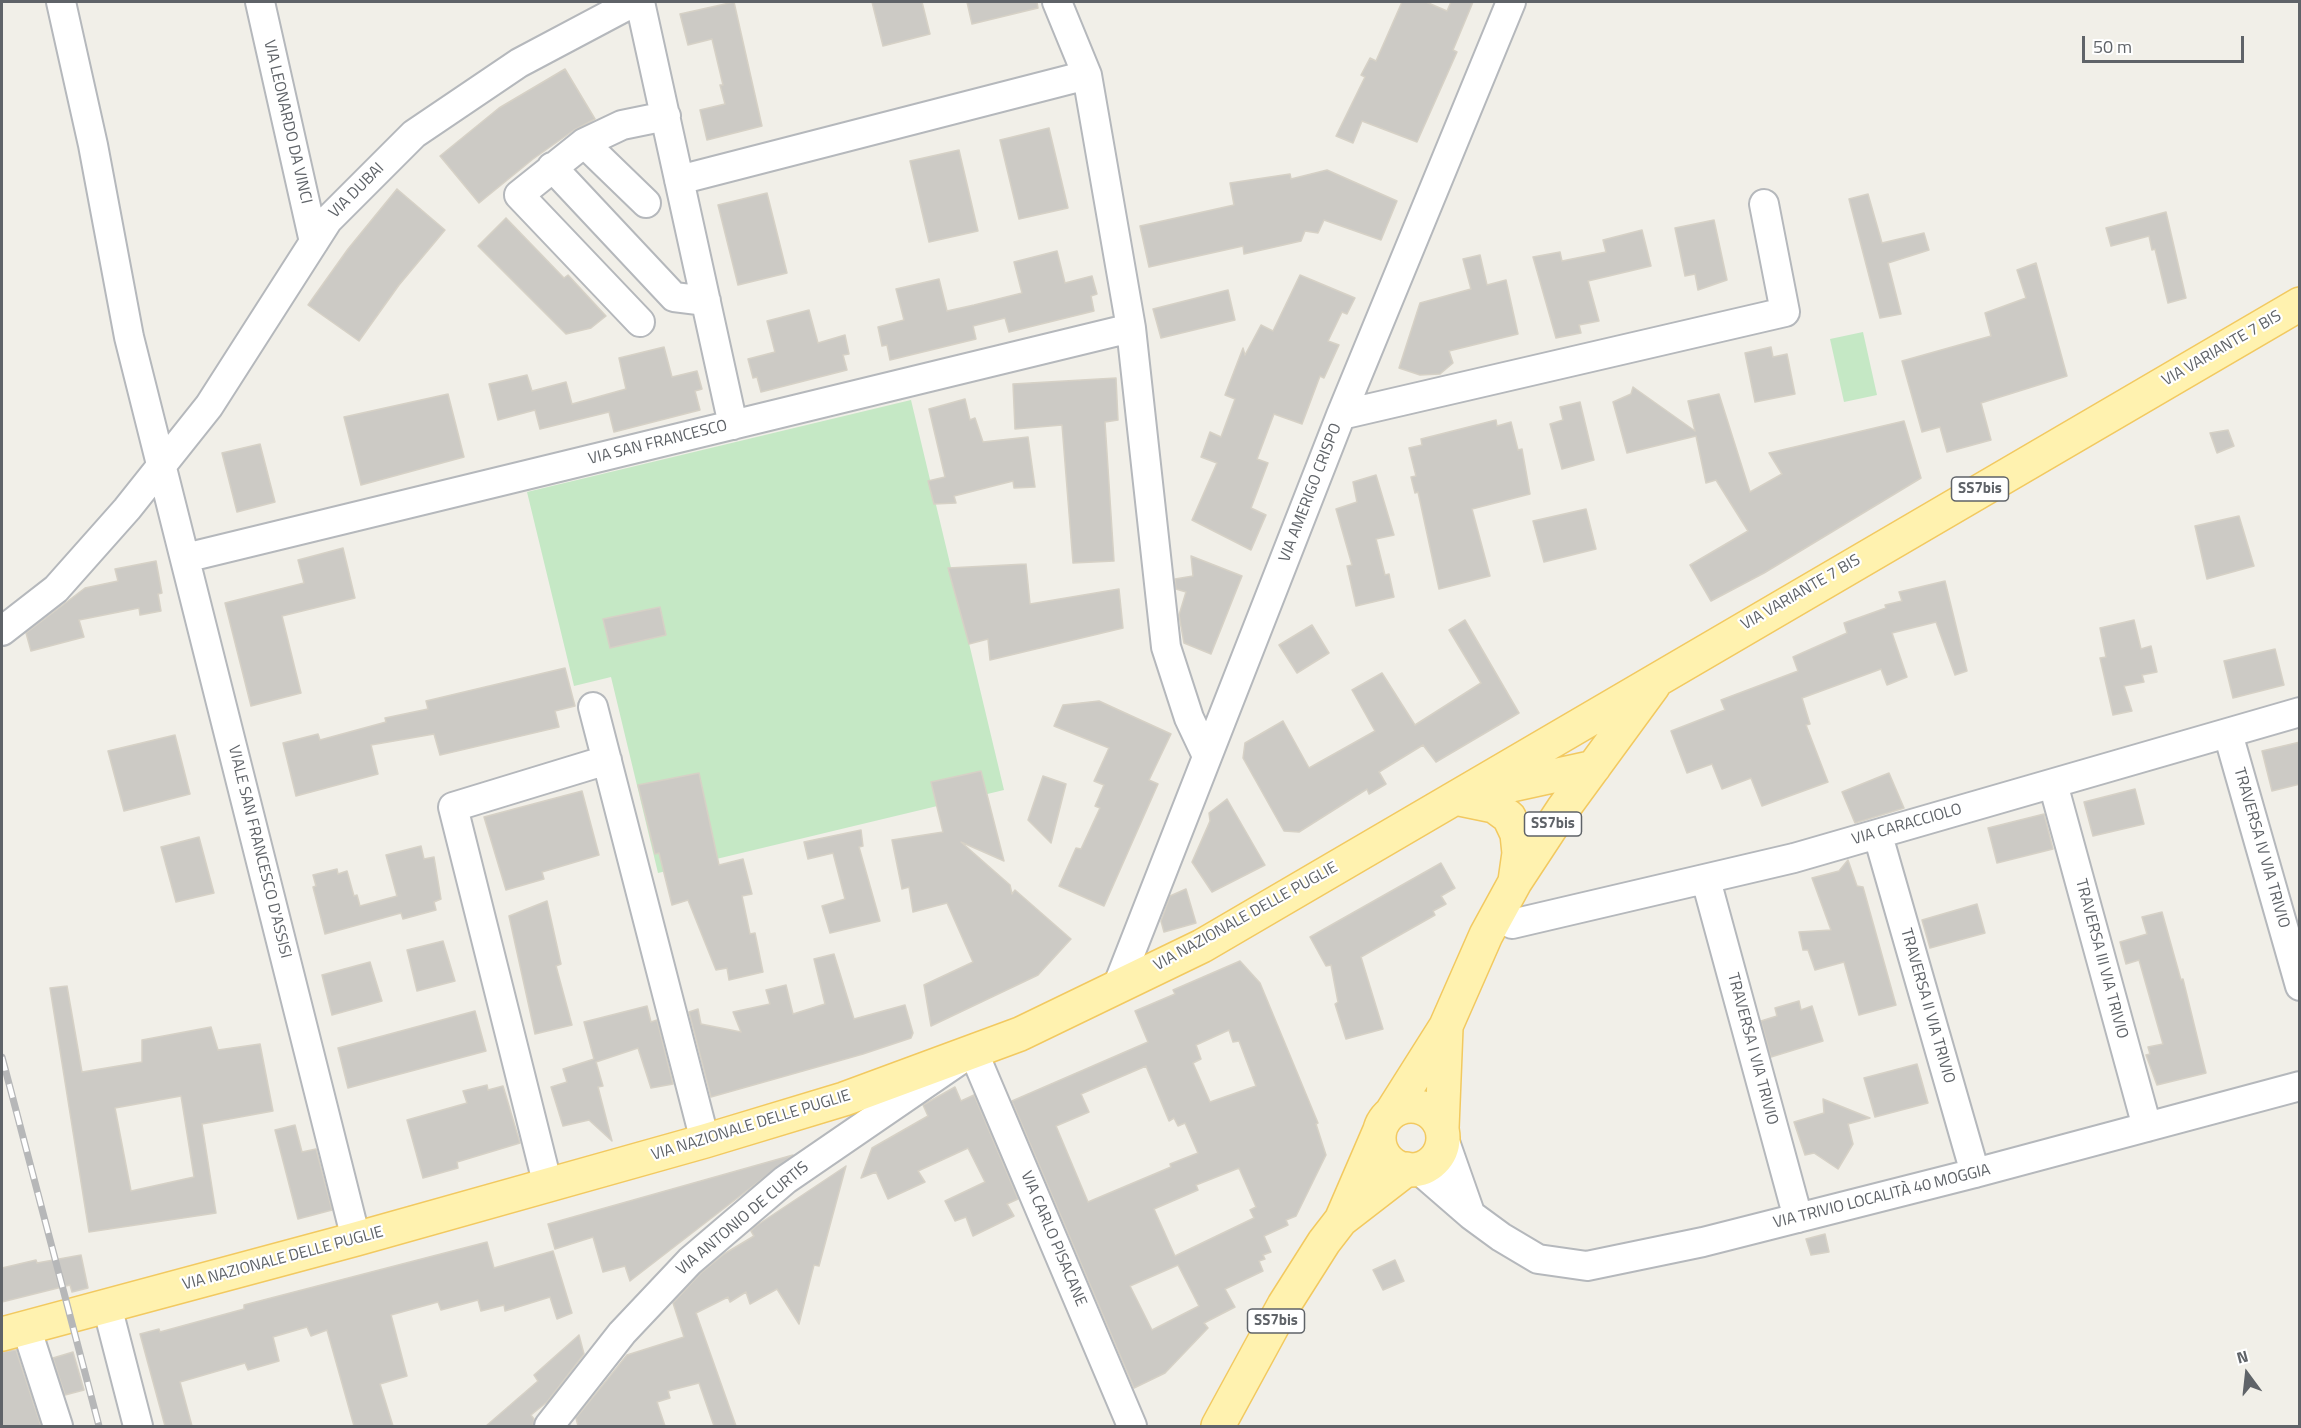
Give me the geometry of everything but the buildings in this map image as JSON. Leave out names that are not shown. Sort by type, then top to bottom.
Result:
[{"type":"main road","name":"VIA VARIANTE 7 BIS","points":[[1218,1426],[1304,1272],[1341,1220],[1385,1122],[1446,1026],[1486,935],[1515,882],[1661,675],[2300,304]]},
{"type":"main road","name":"VIA NAZIONALE DELLE PUGLIE","points":[[14,1330],[356,1239],[705,1141],[844,1099],[1020,1034],[1202,946],[1661,675]]},
{"type":"main road","points":[[1554,738],[1566,738],[1579,745],[1594,767]]},
{"type":"main road","name":"VIA NAZIONALE DELLE PUGLIE","points":[[1452,798],[1594,767]]},
{"type":"main road","points":[[1452,798],[1494,806],[1509,817],[1517,834],[1519,853],[1515,882]]},
{"type":"main road","name":"VIA VARIANTE 7 BIS","points":[[1443,1133],[1446,1026]]},
{"type":"main road","points":[[1412,1169],[1388,1160],[1382,1151],[1385,1122],[1400,1108],[1420,1107],[1430,1111],[1443,1133]]},
{"type":"main road","name":"SS7bis","points":[[1412,1169],[1436,1158],[1443,1133]]},
{"type":"main road","name":"VIA VARIANTE 7 BIS","points":[[1341,1220],[1412,1169]]},
{"type":"street","name":"VIALE SAN FRANCESCO D'ASSISI","points":[[61,2],[93,145],[129,337],[356,1239]]},
{"type":"street","name":"VIA LEONARDO DA VINCI","points":[[260,2],[314,242]]},
{"type":"street","name":"VIA DUBAI","points":[[2,631],[56,589],[162,465],[209,406],[328,220],[414,134],[519,63],[634,2]]},
{"type":"street","points":[[640,2],[733,424]]},
{"type":"street","points":[[1057,2],[1087,75],[1131,328],[1166,647],[1189,718],[1208,756]]},
{"type":"street","name":"VIA AMERIGO CRISPO","points":[[1117,987],[1341,416],[1511,2]]},
{"type":"street","points":[[679,180],[1087,75]]},
{"type":"street","points":[[640,322],[519,195],[584,143],[622,125],[666,116]]},
{"type":"street","points":[[584,143],[646,203]]},
{"type":"street","points":[[552,167],[674,297],[706,301]]},
{"type":"street","points":[[1341,416],[1785,312],[1764,204]]},
{"type":"street","name":"VIA SAN FRANCESCO","points":[[185,558],[1131,328]]},
{"type":"street","points":[[593,707],[705,1141]]},
{"type":"street","name":"VIA CARACCIOLO","points":[[1512,924],[1794,858],[2300,712]]},
{"type":"street","name":"TRAVERSA IV VIA TRIVIO","points":[[2231,744],[2300,986]]},
{"type":"street","points":[[548,1186],[453,807],[607,760]]},
{"type":"street","name":"TRAVERSA III VIA TRIVIO","points":[[2055,791],[2147,1127]]},
{"type":"street","name":"TRAVERSA II VIA TRIVIO","points":[[1879,840],[1975,1173]]},
{"type":"street","name":"TRAVERSA I VIA TRIVIO","points":[[1707,880],[1798,1218]]},
{"type":"street","name":"VIA ANTONIO DE CURTIS","points":[[549,1426],[622,1333],[690,1261],[785,1180],[973,1051]]},
{"type":"street","name":"VIA CARLO PISACANE","points":[[973,1051],[1132,1426]]},
{"type":"street","name":"VIA TRIVIO LOCALITÀ 40 MOGGIA","points":[[1412,1169],[1501,1237],[1538,1258],[1587,1266],[1703,1242],[1975,1173],[2300,1086]]},
{"type":"street","points":[[1443,1133],[1471,1215]]},
{"type":"street","points":[[107,1306],[138,1426]]},
{"type":"street","points":[[14,1330],[58,1426]]},
{"type":"green space","points":[[1863,332],[1877,395],[1844,402],[1830,339]]},
{"type":"green space","points":[[911,400],[1004,790],[658,873],[611,677],[574,686],[527,492]]},
{"type":"railway","points":[[2,1057],[99,1426]]}]
